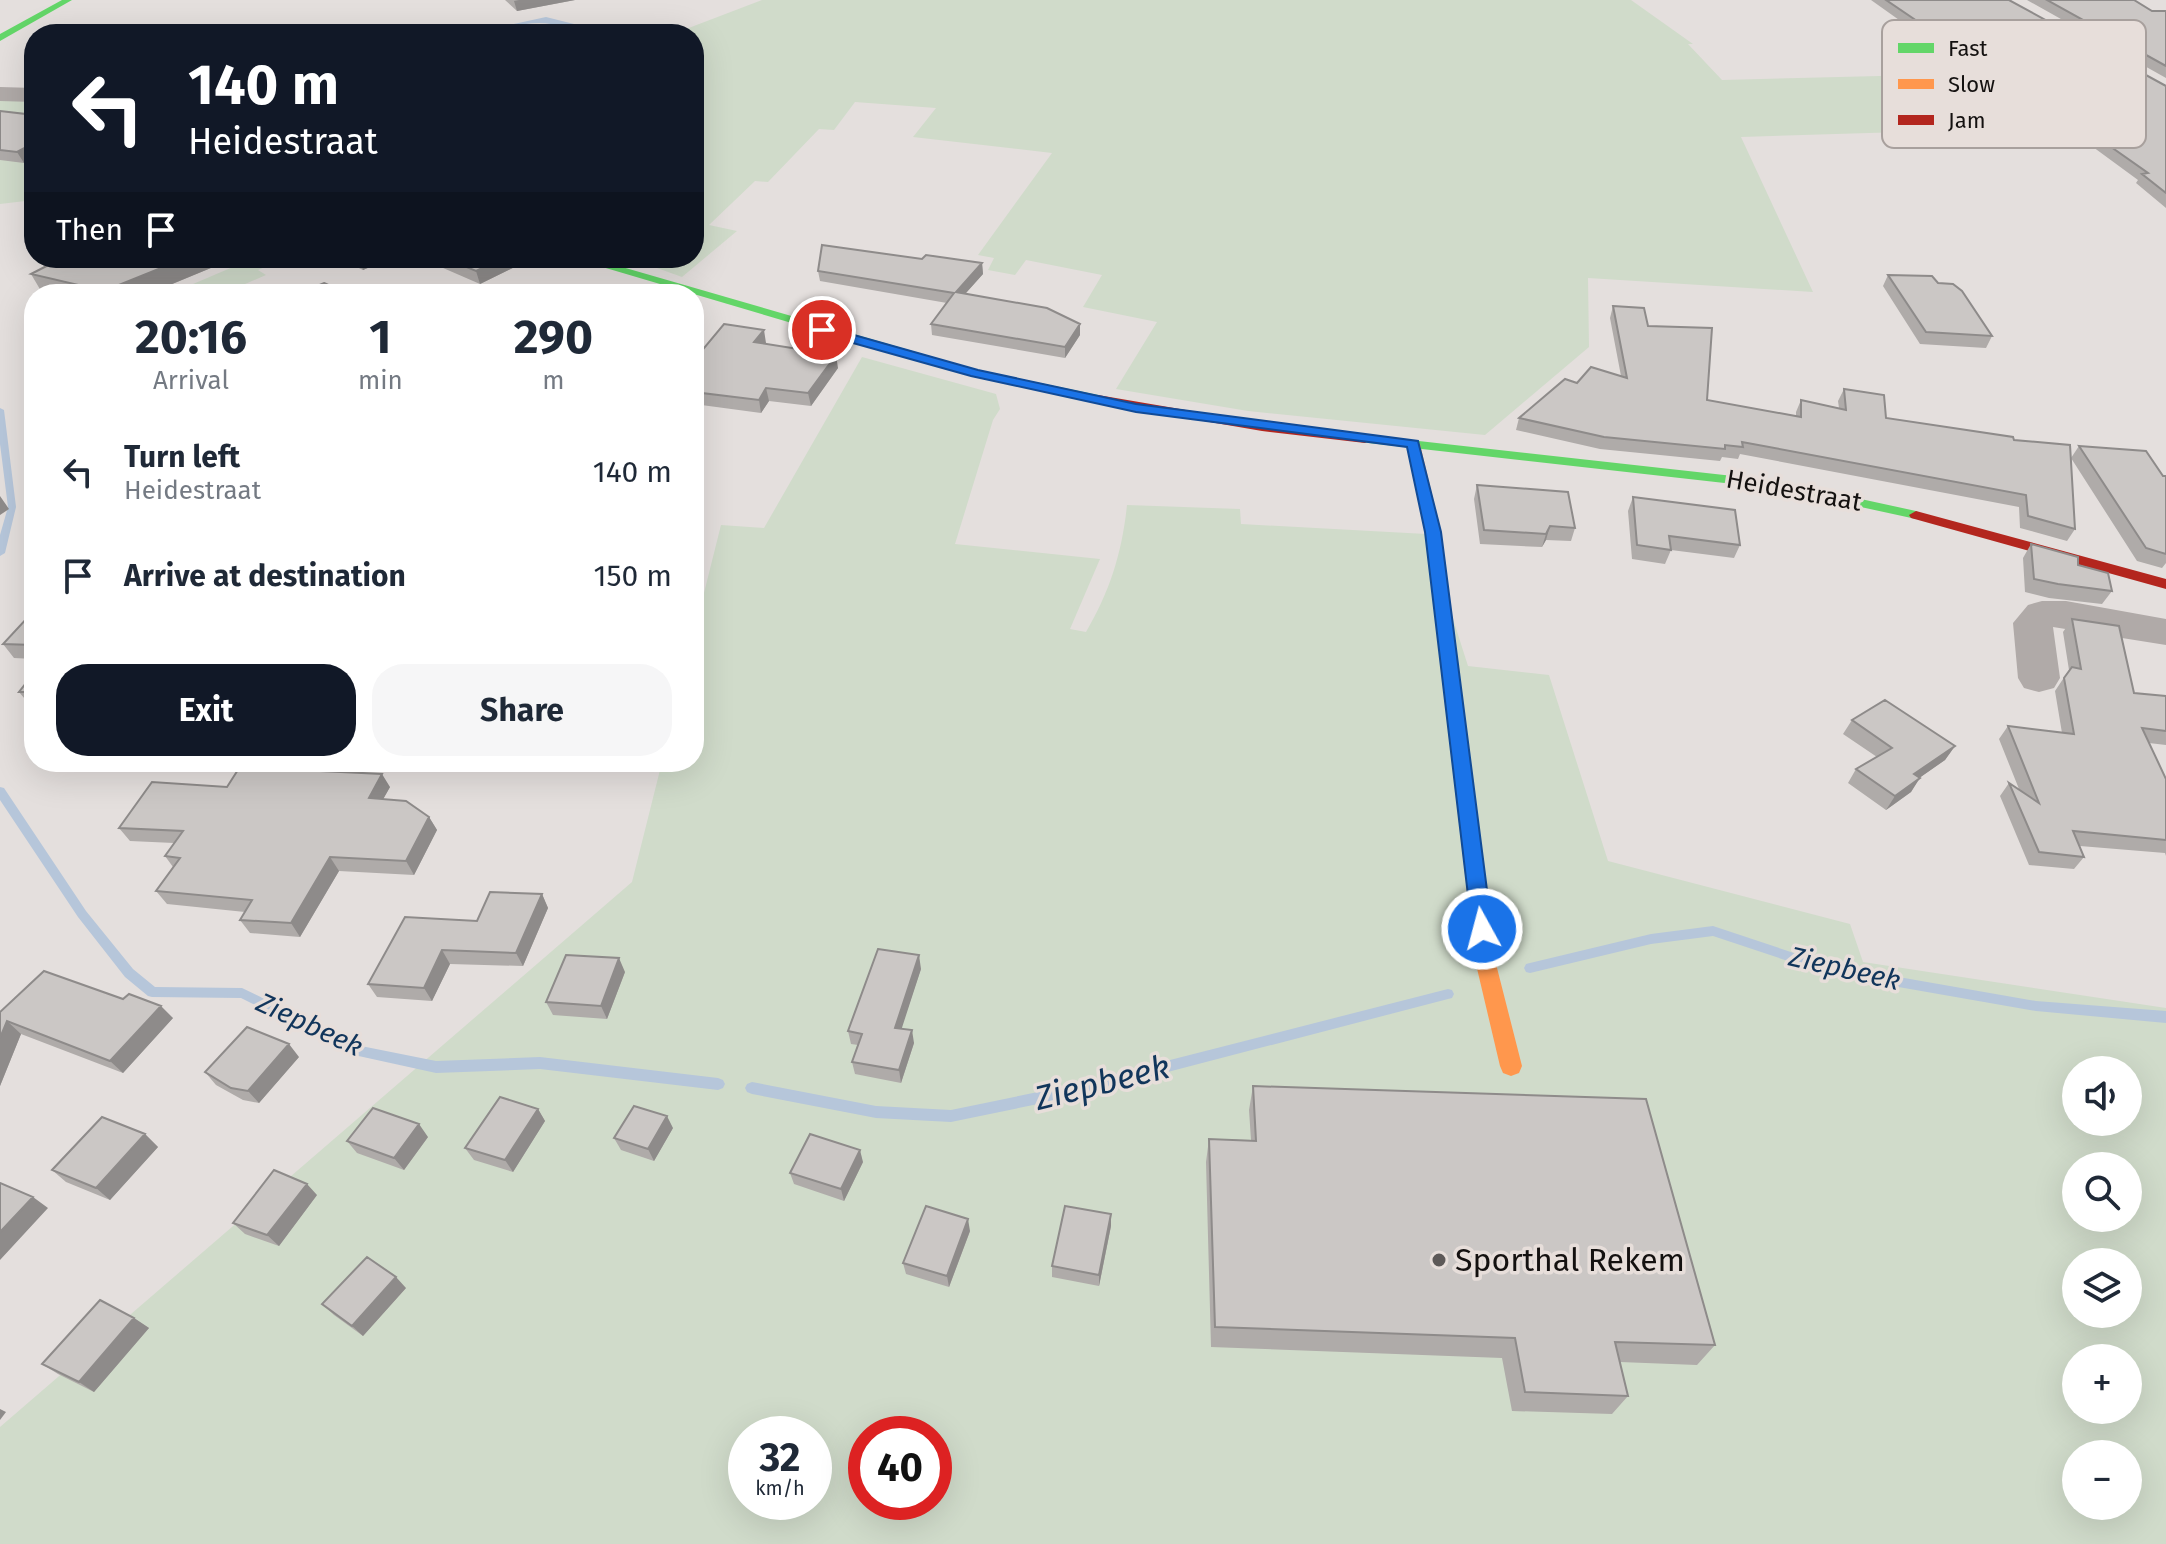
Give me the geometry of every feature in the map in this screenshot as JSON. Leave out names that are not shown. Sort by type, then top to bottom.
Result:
[{"type":"street","points":[[25,24],[68,0]]},
{"type":"street","points":[[0,38],[24,25]]},
{"type":"street","points":[[0,94],[24,95]]},
{"type":"street","name":"Heidestraat","points":[[612,268],[667,284]]},
{"type":"street","name":"Heidestraat","points":[[704,295],[960,369],[1053,391],[1246,425],[1778,485],[1959,525],[2166,584]]},
{"type":"street","points":[[1413,444],[1433,532],[1485,960],[1511,1066]]},
{"type":"street","points":[[2039,678],[2033,623],[2042,614],[2066,614],[2166,632]]},
{"type":"green space","points":[[762,0],[1631,0],[1693,44],[1688,44],[1722,80],[1882,76],[1882,133],[1741,137],[1813,292],[1588,278],[1589,347],[1485,435],[1248,411],[1116,389],[1157,322],[1083,307],[1102,275],[1026,260],[1015,275],[988,270],[994,258],[978,255],[1052,153],[913,137],[936,108],[855,102],[834,130],[819,129],[768,182],[755,181],[709,225],[737,231],[704,259],[704,24],[699,24]]},
{"type":"green space","points":[[0,100],[24,101],[24,201],[0,204]]},
{"type":"green space","points":[[126,268],[144,268],[169,284],[154,284]]},
{"type":"green space","points":[[231,268],[263,268],[258,270],[266,275],[245,284],[193,284]]},
{"type":"green space","points":[[657,268],[693,268],[682,277]]},
{"type":"green space","points":[[862,357],[996,394],[1000,409],[993,420],[955,544],[1100,559],[1070,629],[1086,632],[1102,602],[1118,555],[1127,505],[1240,509],[1241,524],[1426,534],[1468,666],[1549,675],[1608,861],[1850,924],[1863,962],[2166,1008],[2166,1544],[0,1544],[0,1427],[632,882],[660,772],[704,772],[704,593],[721,525],[764,528]]},
{"type":"water","points":[[546,17],[574,24],[539,23],[513,24]]},
{"type":"building","points":[[1886,0],[2009,0],[2046,20],[1916,20]]},
{"type":"building","points":[[2047,0],[2134,0],[2152,11],[2166,11],[2166,66],[2146,55],[2146,20],[2083,20]]},
{"type":"building","points":[[2146,75],[2166,86],[2166,193],[2142,174],[2148,173],[2112,148],[2146,148]]},
{"type":"building","points":[[0,111],[24,114],[24,148],[17,152],[0,150]]},
{"type":"building","points":[[822,245],[922,259],[926,255],[982,263],[956,292],[1047,308],[1080,324],[1065,347],[931,324],[954,293],[818,271]]},
{"type":"building","points":[[43,268],[161,268],[121,284],[74,284],[31,274]]},
{"type":"building","points":[[1888,275],[1932,276],[1938,283],[1953,284],[1962,291],[1992,336],[1926,332]]},
{"type":"building","points":[[1613,306],[1644,308],[1648,326],[1712,328],[1707,400],[1801,417],[1801,400],[1846,410],[1844,389],[1884,395],[1886,418],[2013,437],[2014,440],[2070,445],[2075,529],[2028,516],[2026,495],[1742,442],[1743,447],[1725,445],[1725,449],[1604,437],[1519,418],[1565,379],[1577,383],[1591,367],[1627,378]]},
{"type":"building","points":[[724,324],[764,330],[754,342],[836,355],[808,393],[766,388],[759,400],[704,393],[704,348]]},
{"type":"building","points":[[2079,446],[2146,451],[2166,476],[2166,554],[2146,548]]},
{"type":"building","points":[[1477,485],[1568,492],[1575,528],[1550,526],[1546,534],[1484,530]]},
{"type":"building","points":[[1633,497],[1735,510],[1740,545],[1669,536],[1671,550],[1637,545]]},
{"type":"building","points":[[2031,544],[2078,557],[2078,565],[2108,573],[2112,591],[2034,579]]},
{"type":"building","points":[[2072,619],[2119,626],[2134,693],[2166,696],[2166,731],[2142,728],[2166,779],[2166,840],[2073,831],[2084,857],[2039,852],[2009,783],[2039,803],[2008,726],[2074,734],[2064,678],[2072,667],[2081,669]]},
{"type":"building","points":[[24,621],[24,645],[3,644]]},
{"type":"building","points":[[1885,700],[1955,746],[1914,774],[1920,778],[1895,796],[1856,769],[1892,748],[1852,720]]},
{"type":"building","points":[[237,772],[382,774],[369,798],[406,801],[429,817],[406,861],[330,857],[291,923],[240,920],[252,900],[156,891],[180,858],[165,856],[183,831],[119,828],[152,782],[227,787]]},
{"type":"building","points":[[490,892],[542,894],[516,953],[442,950],[424,988],[368,984],[405,917],[477,921]]},
{"type":"building","points":[[878,949],[919,955],[895,1028],[912,1030],[899,1070],[852,1062],[862,1034],[848,1031]]},
{"type":"building","points":[[566,955],[619,958],[601,1006],[546,1002]]},
{"type":"building","points":[[44,971],[123,999],[129,994],[161,1006],[110,1061],[7,1021],[0,1038],[0,1012]]},
{"type":"building","points":[[247,1027],[289,1044],[248,1091],[231,1088],[205,1072]]},
{"type":"building","name":"Sporthal Rekem","points":[[1253,1086],[1646,1099],[1715,1345],[1615,1342],[1628,1396],[1525,1392],[1515,1338],[1215,1327],[1209,1139],[1256,1141]]},
{"type":"building","points":[[500,1097],[538,1109],[505,1160],[465,1148]]},
{"type":"building","points":[[634,1106],[667,1116],[648,1149],[614,1138]]},
{"type":"building","points":[[373,1108],[419,1124],[394,1158],[347,1141]]},
{"type":"building","points":[[102,1117],[145,1134],[96,1188],[52,1170]]},
{"type":"building","points":[[810,1134],[860,1150],[841,1189],[790,1173]]},
{"type":"building","points":[[274,1170],[307,1184],[267,1235],[233,1223]]},
{"type":"building","points":[[0,1183],[33,1197],[0,1232]]},
{"type":"building","points":[[926,1206],[968,1219],[947,1276],[903,1263]]},
{"type":"building","points":[[1065,1206],[1111,1214],[1099,1275],[1052,1266]]},
{"type":"building","points":[[367,1257],[396,1277],[352,1326],[322,1304]]},
{"type":"building","points":[[100,1300],[134,1318],[79,1382],[42,1364]]},
{"type":"waterway","name":"Ziepbeek","points":[[0,410],[12,507],[0,553]]},
{"type":"waterway","name":"Ziepbeek","points":[[0,791],[82,914],[129,973],[152,992],[242,993],[359,1051],[436,1067],[540,1063],[718,1084]]},
{"type":"waterway","name":"Ziepbeek","points":[[1530,968],[1651,939],[1713,931],[1830,970],[2036,1006],[2166,1017]]},
{"type":"waterway","name":"Ziepbeek","points":[[752,1088],[876,1112],[951,1116],[1072,1091],[1448,994]]},
{"type":"traffic: fast","points":[[25,24],[68,0]]},
{"type":"traffic: fast","points":[[0,38],[24,25]]},
{"type":"traffic: fast","points":[[613,268],[668,284]]},
{"type":"traffic: fast","points":[[704,294],[976,373],[1098,399]]},
{"type":"traffic: fast","points":[[1365,439],[1778,485],[1916,515]]},
{"type":"traffic: slow","points":[[1413,444],[1433,532],[1485,960],[1511,1066]]},
{"type":"traffic: jam","points":[[1098,399],[1262,427],[1365,439]]},
{"type":"traffic: jam","points":[[1916,515],[2166,584]]},
{"type":"place","name":"Sporthal Rekem","points":[[1439,1260]]},
{"type":"route","points":[[822,330],[976,373],[1136,408],[1262,427],[1413,444],[1433,532],[1482,929]]}]
